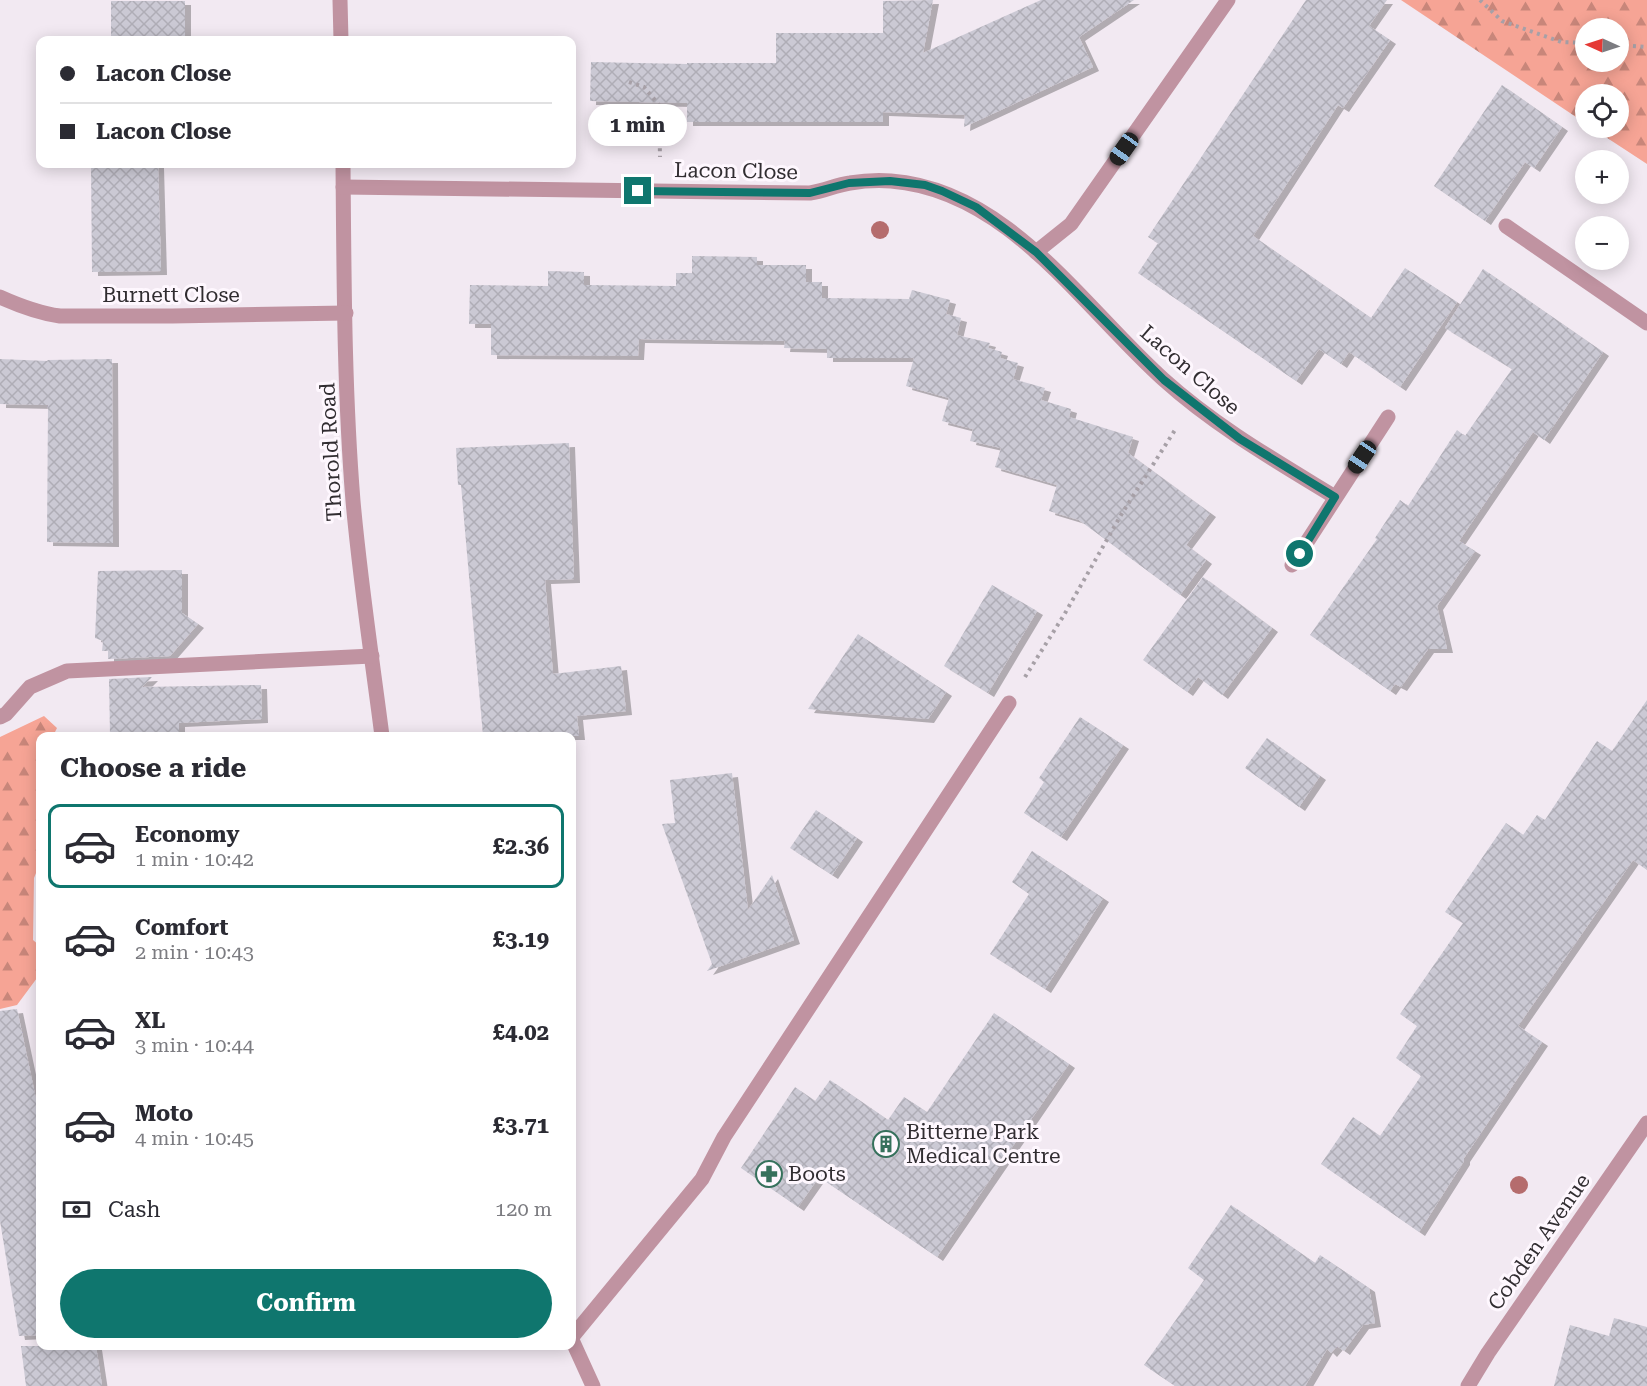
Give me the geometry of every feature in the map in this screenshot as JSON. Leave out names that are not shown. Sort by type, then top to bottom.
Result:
[{"type":"street","points":[[340,0],[341,36]]},
{"type":"street","points":[[1036,252],[1071,224],[1228,0]]},
{"type":"street","name":"Thorold Road","points":[[343,168],[349,439],[353,500],[358,556],[382,732]]},
{"type":"street","name":"Lacon Close","points":[[343,188],[810,193],[849,183],[890,181],[925,185],[976,207],[1036,252],[1164,380],[1240,439],[1335,497]]},
{"type":"street","points":[[1506,225],[1647,323]]},
{"type":"street","name":"Burnett Close","points":[[0,297],[42,314],[60,316],[346,313]]},
{"type":"street","points":[[1292,565],[1388,417]]},
{"type":"street","points":[[0,717],[6,714],[30,687],[67,671],[372,656]]},
{"type":"street","points":[[576,1334],[702,1179],[724,1137],[1009,704]]},
{"type":"street","name":"Cobden Avenue","points":[[1468,1386],[1488,1353],[1647,1123]]},
{"type":"street","points":[[576,1348],[593,1386]]},
{"type":"path","points":[[1480,0],[1502,21],[1561,42],[1575,43]]},
{"type":"path","points":[[1629,46],[1647,47]]},
{"type":"path","points":[[629,82],[644,87],[659,105],[661,191]]},
{"type":"path","points":[[1009,704],[1173,432],[1197,406]]},
{"type":"green space","points":[[1401,0],[1647,0],[1647,164],[1629,150],[1607,138],[1629,138],[1629,84],[1575,84],[1575,116]]},
{"type":"green space","points":[[44,716],[57,728],[55,732],[36,732],[36,873],[33,940],[36,943],[36,979],[17,1005],[0,1009],[0,737]]},
{"type":"building","points":[[933,0],[923,53],[1041,0],[1134,0],[1079,37],[1093,67],[964,127],[965,115],[883,112],[883,122],[687,122],[687,103],[590,101],[591,62],[776,63],[776,33],[883,33],[883,1]]},
{"type":"building","points":[[1306,0],[1387,0],[1369,26],[1390,40],[1343,108],[1338,105],[1253,236],[1371,318],[1405,268],[1457,302],[1400,387],[1349,352],[1341,364],[1319,349],[1296,381],[1138,273],[1158,243],[1148,237]]},
{"type":"building","points":[[111,1],[185,1],[185,36],[111,36]]},
{"type":"building","points":[[1502,85],[1562,127],[1534,168],[1525,162],[1485,221],[1434,186]]},
{"type":"building","points":[[91,168],[158,168],[161,271],[92,272]]},
{"type":"building","points":[[692,256],[757,257],[757,265],[806,265],[806,282],[822,282],[822,298],[909,299],[912,290],[950,300],[946,314],[961,318],[957,335],[990,343],[988,348],[1002,352],[1000,358],[1018,363],[1013,379],[1045,388],[1041,400],[1071,409],[1069,417],[1133,437],[1128,453],[1210,513],[1186,545],[1206,560],[1180,595],[1079,520],[1049,511],[1057,485],[995,467],[1001,448],[970,441],[973,429],[942,421],[949,398],[906,386],[914,358],[827,358],[827,349],[784,348],[785,341],[639,339],[638,356],[491,355],[491,324],[469,324],[470,285],[548,286],[548,271],[584,272],[584,285],[676,286],[676,273],[692,273]]},
{"type":"building","points":[[1483,269],[1603,352],[1544,440],[1533,432],[1459,541],[1475,551],[1437,606],[1447,649],[1428,649],[1401,687],[1395,684],[1390,691],[1310,635],[1377,539],[1375,538],[1400,500],[1408,506],[1457,430],[1465,436],[1512,369],[1445,328]]},
{"type":"building","points":[[0,359],[48,361],[112,359],[113,543],[47,542],[48,405],[0,404]]},
{"type":"building","points":[[569,443],[574,579],[545,580],[553,674],[621,666],[626,711],[577,716],[579,736],[576,736],[576,732],[483,732],[456,448]]},
{"type":"building","points":[[182,570],[182,613],[198,624],[170,656],[108,659],[108,651],[102,651],[103,641],[95,638],[98,571]]},
{"type":"building","points":[[1203,577],[1272,628],[1222,695],[1198,677],[1187,692],[1143,660]]},
{"type":"building","points":[[992,585],[1037,611],[988,693],[944,666]]},
{"type":"building","points":[[858,634],[946,692],[928,719],[808,709]]},
{"type":"building","points":[[152,677],[142,687],[261,685],[262,719],[179,723],[179,732],[110,732],[109,679]]},
{"type":"building","points":[[1647,700],[1647,870],[1633,860],[1518,1026],[1542,1042],[1464,1158],[1419,1232],[1321,1164],[1353,1117],[1380,1136],[1421,1076],[1396,1058],[1417,1026],[1400,1014],[1463,923],[1445,912],[1506,823],[1523,835],[1537,815],[1545,820],[1597,741],[1612,751]]},
{"type":"building","points":[[1080,717],[1123,745],[1061,837],[1024,813],[1044,782],[1039,778]]},
{"type":"building","points":[[1267,738],[1320,776],[1299,807],[1245,768]]},
{"type":"building","points":[[732,773],[748,910],[772,875],[794,940],[707,971],[712,964],[662,824],[675,823],[670,780]]},
{"type":"building","points":[[816,810],[857,838],[832,875],[790,848]]},
{"type":"building","points":[[1032,851],[1103,898],[1045,989],[990,954],[1029,894],[1012,882]]},
{"type":"building","points":[[17,1009],[36,1099],[36,1335],[19,1336],[0,1221],[0,1011]]},
{"type":"building","name":"Bitterne Park Medical Centre","points":[[994,1013],[1069,1064],[937,1257],[819,1177],[798,1207],[741,1168],[795,1087],[815,1101],[830,1080],[888,1120],[904,1097],[927,1112]]},
{"type":"building","points":[[1231,1205],[1315,1263],[1320,1255],[1369,1288],[1375,1323],[1363,1325],[1344,1351],[1337,1346],[1331,1353],[1327,1349],[1305,1386],[1175,1386],[1144,1365],[1204,1280],[1188,1268]]},
{"type":"building","points":[[1614,1318],[1647,1327],[1647,1386],[1554,1386],[1570,1325],[1609,1336]]},
{"type":"building","points":[[21,1346],[36,1346],[36,1350],[97,1350],[102,1386],[26,1386]]},
{"type":"place","name":"Bitterne Park Medical Centre","points":[[886,1144]]},
{"type":"place","name":"Boots","points":[[769,1174]]},
{"type":"route","points":[[638,191],[810,193],[849,183],[890,181],[925,185],[976,207],[1036,252],[1164,380],[1240,439],[1335,497],[1300,554]]}]
